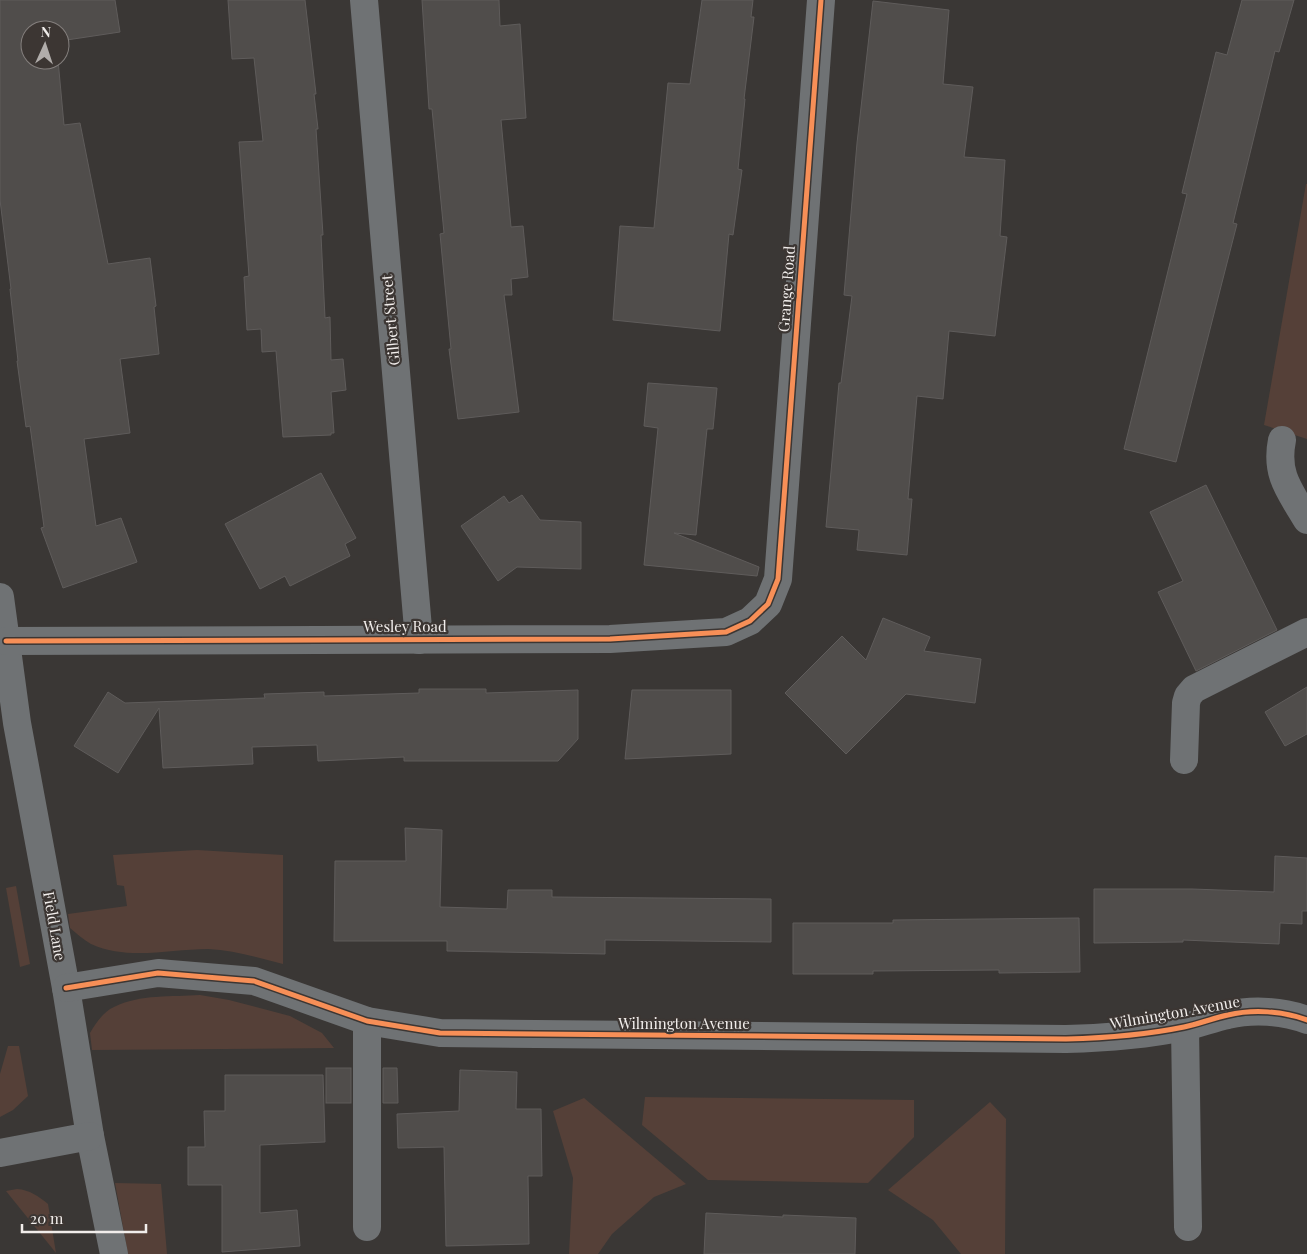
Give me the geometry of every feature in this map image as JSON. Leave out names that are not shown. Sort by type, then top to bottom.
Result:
[{"type":"street","name":"Gilbert Street","points":[[364,0],[419,640]]},
{"type":"street","name":"Grange Road","points":[[778,580],[821,0]]},
{"type":"street","points":[[1282,440],[1279,466],[1284,480],[1307,520]]},
{"type":"street","name":"Wesley Road","points":[[6,642],[610,639],[726,632],[750,621],[768,604],[778,580]]},
{"type":"street","name":"Field Lane","points":[[0,596],[17,723],[66,988],[90,1136],[114,1254]]},
{"type":"street","points":[[1184,760],[1186,703],[1188,696],[1194,689],[1307,632]]},
{"type":"street","name":"Wilmington Avenue","points":[[66,988],[158,973],[254,981],[367,1021],[440,1034],[1110,1038],[1185,1027],[1229,1014],[1262,1012],[1293,1015],[1307,1020]]},
{"type":"street","points":[[367,1021],[367,1227]]},
{"type":"street","points":[[1185,1027],[1188,1227]]},
{"type":"street","points":[[0,1153],[90,1136]]},
{"type":"shaded area","points":[[1307,184],[1307,439],[1264,425]]},
{"type":"shaded area","points":[[197,850],[283,855],[283,964],[227,951],[208,949],[149,953],[120,952],[91,944],[70,928],[68,914],[127,906],[124,886],[117,885],[113,855]]},
{"type":"shaded area","points":[[16,886],[30,964],[20,967],[6,888]]},
{"type":"shaded area","points":[[200,995],[229,1000],[290,1016],[322,1033],[334,1048],[92,1050],[90,1033],[97,1022],[110,1009],[124,1003],[145,998]]},
{"type":"shaded area","points":[[8,1046],[19,1046],[28,1096],[13,1110],[0,1117],[0,1074]]},
{"type":"shaded area","points":[[645,1097],[914,1100],[914,1137],[868,1183],[708,1180],[642,1125]]},
{"type":"shaded area","points":[[584,1098],[686,1184],[654,1197],[612,1234],[598,1254],[569,1254],[573,1178],[553,1111]]},
{"type":"shaded area","points":[[990,1102],[1006,1119],[1005,1254],[961,1254],[933,1220],[888,1190]]},
{"type":"shaded area","points":[[115,1183],[161,1184],[167,1254],[128,1254]]},
{"type":"shaded area","points":[[17,1189],[34,1194],[48,1204],[56,1253],[6,1191]]},
{"type":"building","points":[[0,0],[115,0],[120,32],[70,40],[70,20],[20,20],[20,70],[59,70],[64,125],[80,123],[108,264],[150,258],[156,306],[154,307],[159,354],[120,359],[130,433],[84,439],[96,526],[121,518],[137,562],[63,588],[41,528],[44,527],[30,426],[26,427],[17,361],[11,289],[0,200]]},
{"type":"building","points":[[228,0],[305,0],[316,94],[314,94],[318,129],[316,129],[323,235],[321,235],[325,318],[330,317],[331,360],[343,359],[346,390],[331,392],[334,433],[331,433],[331,435],[283,437],[276,351],[262,352],[261,329],[247,330],[244,277],[249,276],[239,142],[263,141],[254,58],[232,59]]},
{"type":"building","points":[[422,0],[499,0],[500,26],[520,24],[526,118],[501,120],[511,227],[523,226],[528,277],[511,279],[512,295],[504,295],[519,412],[458,419],[449,349],[451,349],[440,234],[444,233],[432,109],[429,109]]},
{"type":"building","points":[[702,0],[753,0],[751,17],[754,17],[738,169],[742,170],[733,235],[729,234],[720,331],[613,320],[620,226],[654,228],[668,83],[690,84]]},
{"type":"building","points":[[1242,0],[1294,0],[1279,52],[1275,51],[1233,223],[1237,224],[1176,462],[1124,449],[1187,194],[1182,193],[1216,52],[1227,55]]},
{"type":"building","points":[[873,1],[949,10],[943,84],[973,87],[964,157],[1005,160],[1000,236],[1007,237],[995,336],[949,331],[943,399],[917,396],[908,499],[912,499],[907,555],[857,550],[859,530],[826,527],[839,383],[841,383],[852,296],[844,295],[857,143]]},
{"type":"building","points":[[648,383],[717,388],[713,429],[707,429],[696,535],[674,533],[759,567],[757,576],[644,565],[658,428],[644,426]]},
{"type":"building","points":[[321,473],[356,538],[345,544],[350,556],[290,586],[285,576],[260,589],[225,524]]},
{"type":"building","points":[[1206,485],[1277,630],[1196,671],[1158,592],[1183,581],[1150,512]]},
{"type":"building","points":[[522,495],[540,520],[581,522],[581,569],[517,567],[498,581],[461,526],[504,496],[509,503]]},
{"type":"building","points":[[883,618],[930,637],[924,651],[981,659],[975,703],[906,694],[846,754],[785,693],[842,636],[866,660]]},
{"type":"building","points":[[1307,687],[1307,734],[1285,746],[1265,712]]},
{"type":"building","points":[[419,689],[486,689],[486,693],[578,690],[578,739],[558,761],[404,761],[404,757],[318,761],[317,745],[252,747],[253,764],[163,768],[159,708],[118,773],[74,746],[108,692],[125,703],[265,698],[264,694],[324,692],[324,696],[419,693]]},
{"type":"building","points":[[632,690],[731,690],[731,754],[625,759]]},
{"type":"building","points":[[405,828],[442,830],[440,907],[507,909],[508,890],[552,890],[552,897],[771,899],[771,942],[605,940],[605,954],[447,951],[447,941],[334,941],[335,861],[406,861]]},
{"type":"building","points":[[1275,856],[1307,858],[1307,911],[1302,911],[1302,924],[1280,923],[1279,944],[1183,940],[1183,942],[1094,943],[1094,889],[1192,889],[1274,892]]},
{"type":"building","points":[[1079,918],[1080,972],[999,973],[999,970],[873,971],[873,974],[793,974],[793,923],[893,923],[893,920]]},
{"type":"building","points":[[326,1068],[351,1068],[351,1103],[326,1103]]},
{"type":"building","points":[[383,1068],[397,1068],[398,1103],[383,1103]]},
{"type":"building","points":[[460,1070],[517,1072],[516,1109],[541,1109],[542,1176],[528,1176],[529,1244],[446,1246],[444,1147],[398,1148],[397,1114],[459,1111]]},
{"type":"building","points":[[225,1075],[323,1075],[325,1142],[260,1145],[260,1213],[297,1210],[300,1246],[222,1252],[222,1185],[188,1185],[188,1147],[205,1147],[204,1111],[225,1111]]},
{"type":"building","points":[[706,1213],[856,1218],[855,1254],[704,1254]]},
{"type":"cycle path","points":[[6,641],[610,639],[726,632],[750,621],[768,604],[778,579],[821,0]]},
{"type":"cycle path","points":[[66,988],[158,973],[254,981],[367,1021],[440,1033],[1066,1039],[1111,1037],[1155,1032],[1184,1027],[1222,1016],[1248,1012],[1278,1013],[1307,1020]]}]
